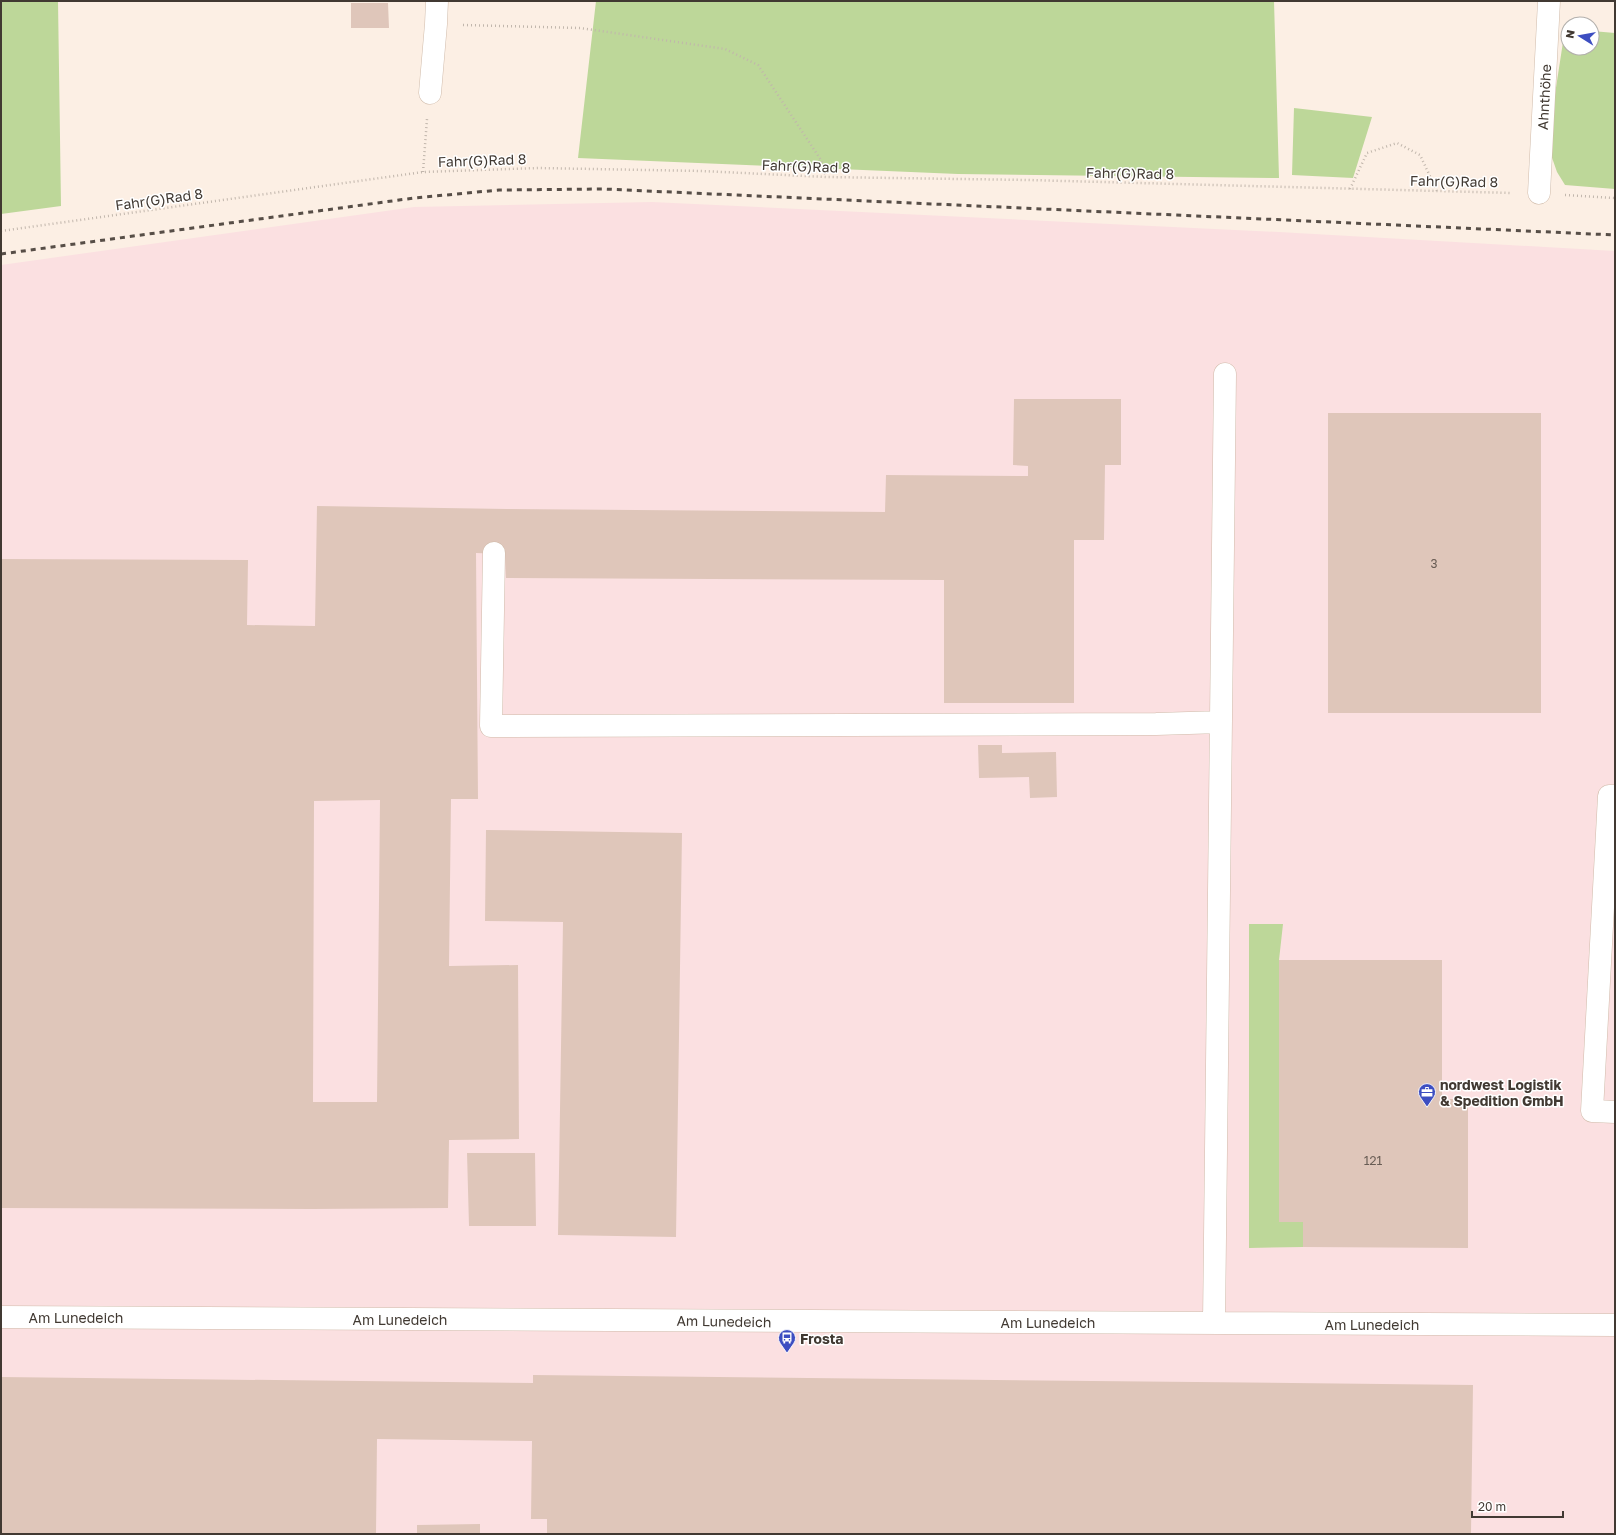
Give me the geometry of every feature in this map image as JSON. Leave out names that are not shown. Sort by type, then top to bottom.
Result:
[{"type":"street","points":[[430,93],[437,1]]},
{"type":"street","name":"Ahnthöhe","points":[[1539,193],[1549,1]]},
{"type":"street","points":[[1214,1323],[1225,374]]},
{"type":"street","points":[[494,553],[491,726],[1156,724],[1221,722]]},
{"type":"street","points":[[1615,796],[1609,796],[1592,1111],[1615,1112]]},
{"type":"street","name":"Am Lunedeich","points":[[1,1317],[1615,1325]]},
{"type":"path","points":[[436,24],[580,28],[725,49],[758,65],[821,160],[826,177]]},
{"type":"path","points":[[423,172],[425,131],[430,93]]},
{"type":"path","points":[[1350,188],[1367,152],[1397,143],[1420,155],[1437,191]]},
{"type":"path","name":"Fahr(G)Rad 8","points":[[1,231],[423,172],[538,168],[702,171],[826,177],[1539,193],[1615,198]]},
{"type":"shaded area","points":[[652,202],[1279,232],[1615,251],[1615,1534],[1,1534],[1,265],[414,207]]},
{"type":"green space","points":[[1,1],[58,1],[61,206],[1,214]]},
{"type":"green space","points":[[596,1],[1274,1],[1279,178],[958,174],[578,158]]},
{"type":"green space","points":[[1600,32],[1615,33],[1615,189],[1565,185],[1557,172],[1550,152],[1549,133],[1561,56],[1600,56]]},
{"type":"green space","points":[[1294,108],[1372,117],[1353,178],[1292,175]]},
{"type":"green space","points":[[1249,924],[1283,924],[1279,960],[1279,1222],[1303,1222],[1303,1247],[1249,1248]]},
{"type":"building","points":[[351,3],[388,3],[389,28],[351,28]]},
{"type":"building","points":[[1014,399],[1121,399],[1121,465],[1105,465],[1104,540],[1074,540],[1074,703],[944,703],[944,580],[506,578],[505,554],[476,553],[478,799],[451,799],[449,966],[518,965],[519,1139],[449,1140],[448,1208],[1,1208],[1,559],[248,560],[247,625],[315,626],[317,506],[885,512],[886,475],[1028,476],[1028,466],[1013,465]],"holes":[[[380,800],[377,1102],[313,1102],[314,801]]]},
{"type":"building","points":[[1328,413],[1541,413],[1541,713],[1328,713]]},
{"type":"building","points":[[978,745],[1002,745],[1002,753],[1056,752],[1057,797],[1030,798],[1029,777],[979,778]]},
{"type":"building","points":[[486,830],[682,833],[676,1237],[558,1235],[563,922],[485,921]]},
{"type":"building","points":[[1279,960],[1442,960],[1442,1099],[1468,1099],[1468,1248],[1303,1247],[1303,1222],[1279,1222]]},
{"type":"building","points":[[467,1153],[535,1153],[536,1226],[469,1226]]},
{"type":"building","points":[[533,1375],[1473,1385],[1471,1534],[547,1534],[547,1519],[531,1519],[532,1441],[377,1439],[376,1534],[1,1534],[1,1377],[533,1383]]},
{"type":"building","points":[[480,1524],[480,1534],[417,1534],[417,1525]]},
{"type":"railway","points":[[1,254],[414,198],[499,190],[604,189],[1615,235]]},
{"type":"place","name":"nordwest Logistik & Spedition GmbH","points":[[1427,1107]]},
{"type":"place","name":"Frosta","points":[[787,1353]]}]
